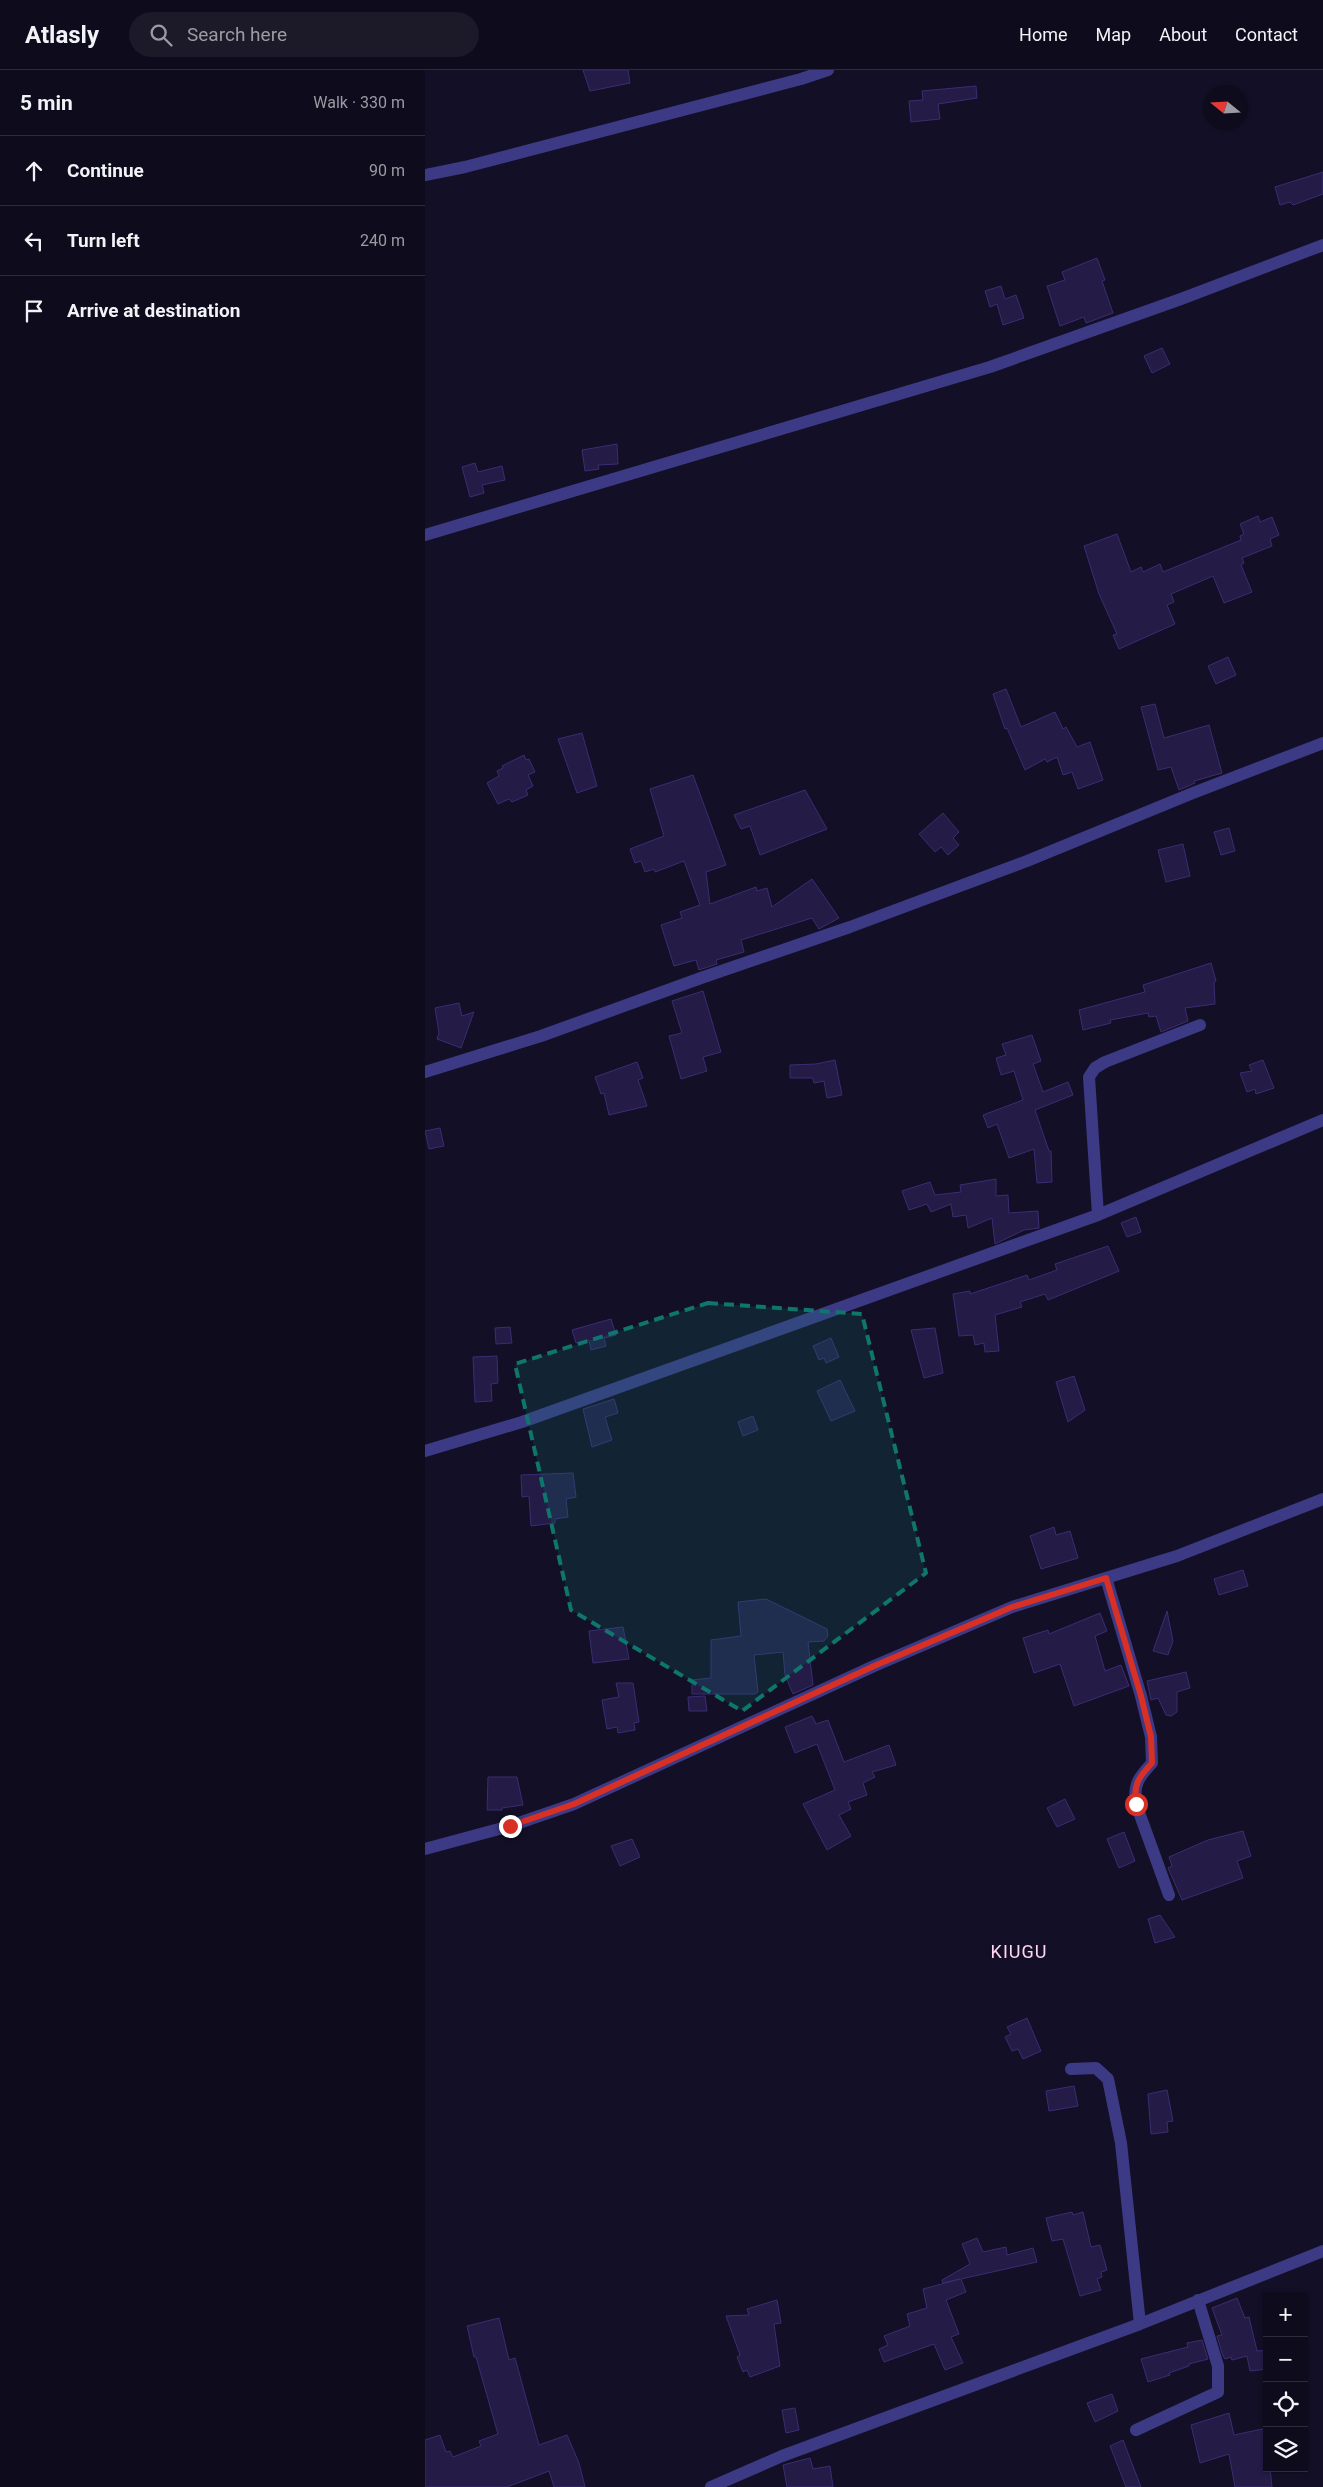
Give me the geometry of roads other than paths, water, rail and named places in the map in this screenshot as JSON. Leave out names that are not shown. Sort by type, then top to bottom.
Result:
[{"type":"street","points":[[425,174],[465,167],[801,80],[828,70]]},
{"type":"street","points":[[425,535],[990,367],[1181,299],[1323,245]]},
{"type":"street","points":[[425,1072],[541,1036],[701,978],[850,928],[1027,861],[1193,793],[1323,743]]},
{"type":"street","points":[[1098,1215],[1089,1077],[1095,1068],[1105,1062],[1200,1025]]},
{"type":"street","points":[[425,1451],[522,1422],[1098,1215],[1323,1120]]},
{"type":"street","points":[[425,1849],[510,1826],[574,1804],[874,1666],[1003,1611],[1177,1556],[1323,1499]]},
{"type":"street","points":[[1106,1578],[1141,1696],[1153,1752],[1152,1763],[1138,1778],[1134,1789],[1136,1804],[1169,1895]]},
{"type":"street","points":[[1071,2068],[1097,2068],[1108,2079],[1121,2143],[1140,2324]]},
{"type":"street","points":[[711,2487],[782,2456],[1140,2324],[1323,2251]]},
{"type":"street","points":[[1136,2430],[1218,2392],[1218,2366],[1198,2300]]},
{"type":"district","name":"KIUGU","points":[[1019,1951]]}]
